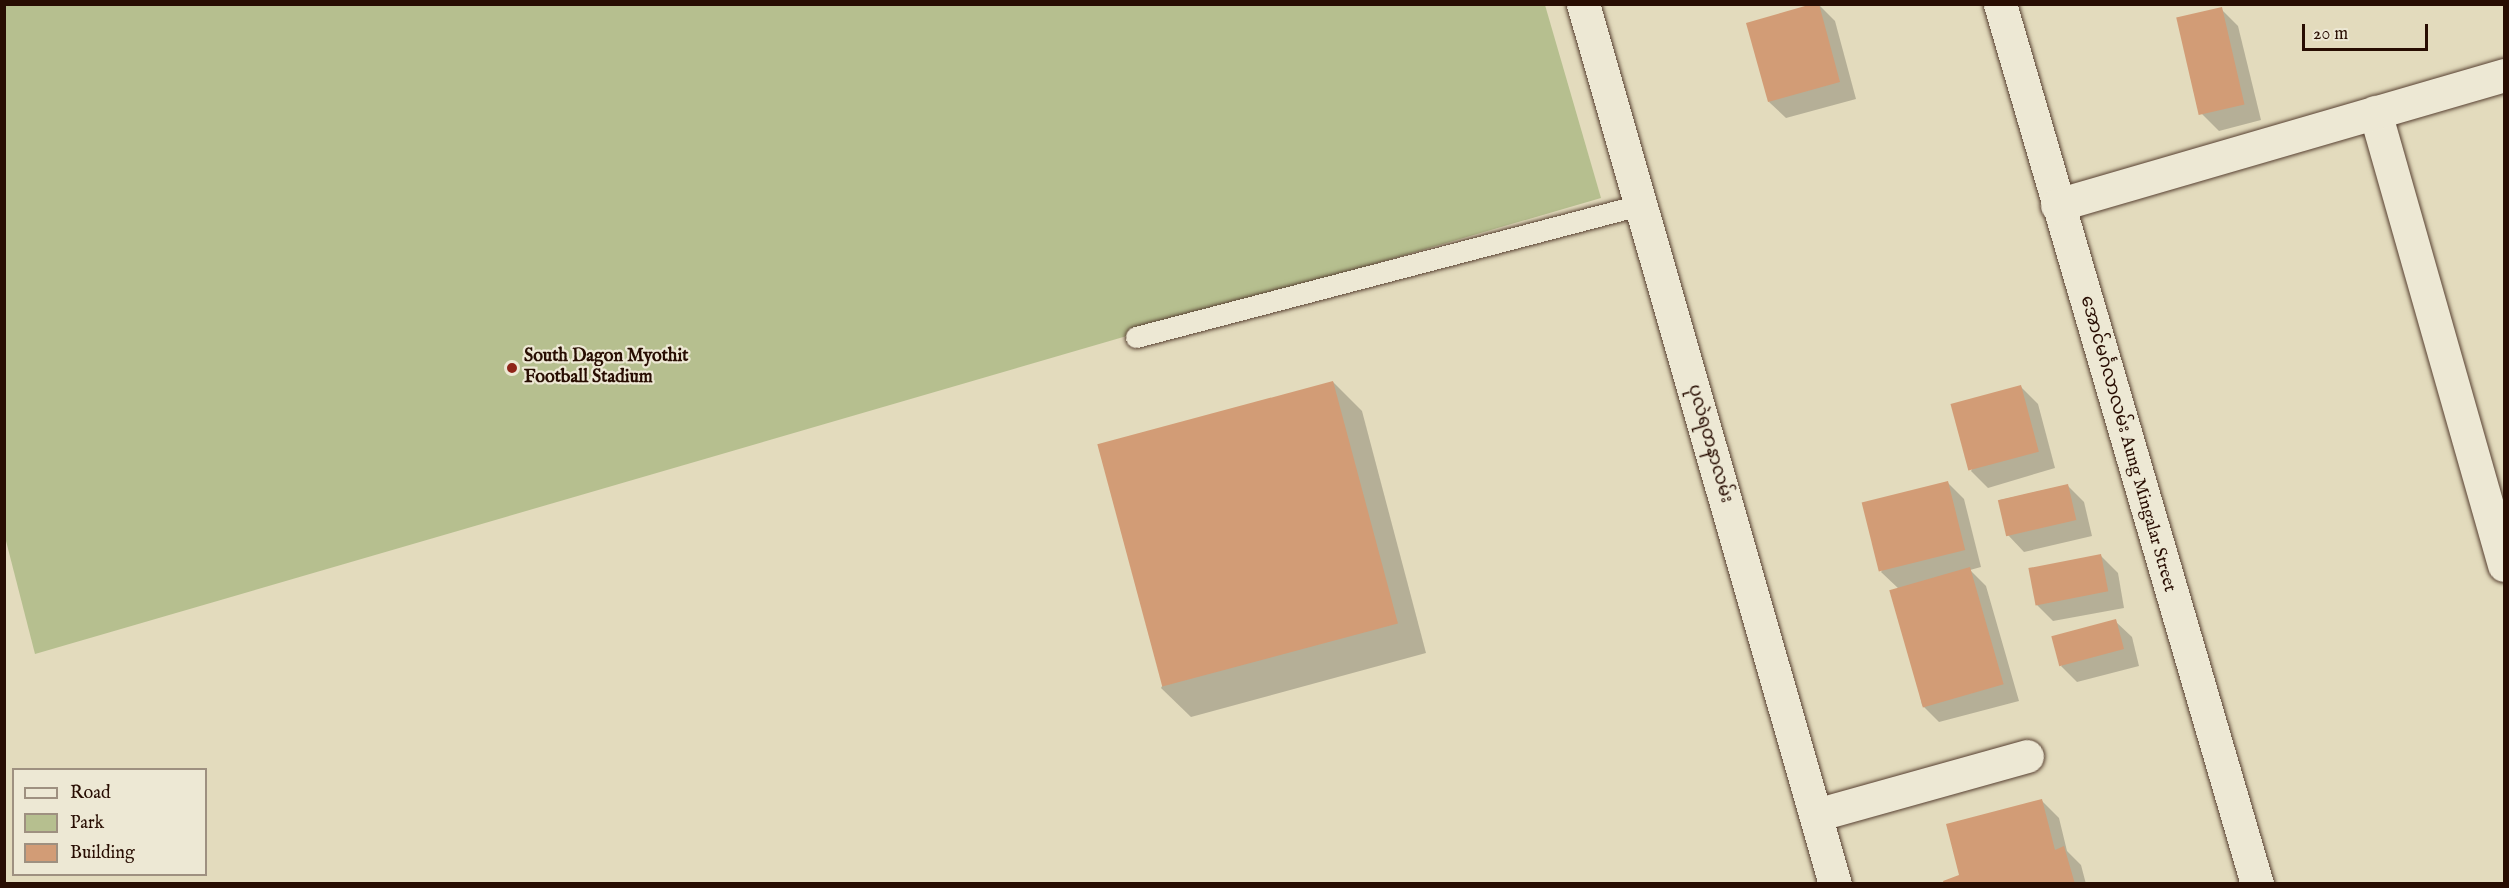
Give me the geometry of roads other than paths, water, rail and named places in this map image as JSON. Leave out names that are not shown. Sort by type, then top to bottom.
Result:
[{"type":"street","name":"ပုလဲရတနာလမ်း","points":[[1582,4],[1835,884]]},
{"type":"street","name":"အောင်မင်္ဂလာလမ်း Aung Mingalar Street","points":[[2000,4],[2056,205],[2257,884]]},
{"type":"street","points":[[2056,205],[2505,75]]},
{"type":"street","points":[[2375,112],[2505,566]]},
{"type":"street","points":[[1816,815],[2027,756]]},
{"type":"lane","points":[[1136,336],[1640,205]]},
{"type":"place","name":"South Dagon Myothit Football Stadium","points":[[512,368]]}]
